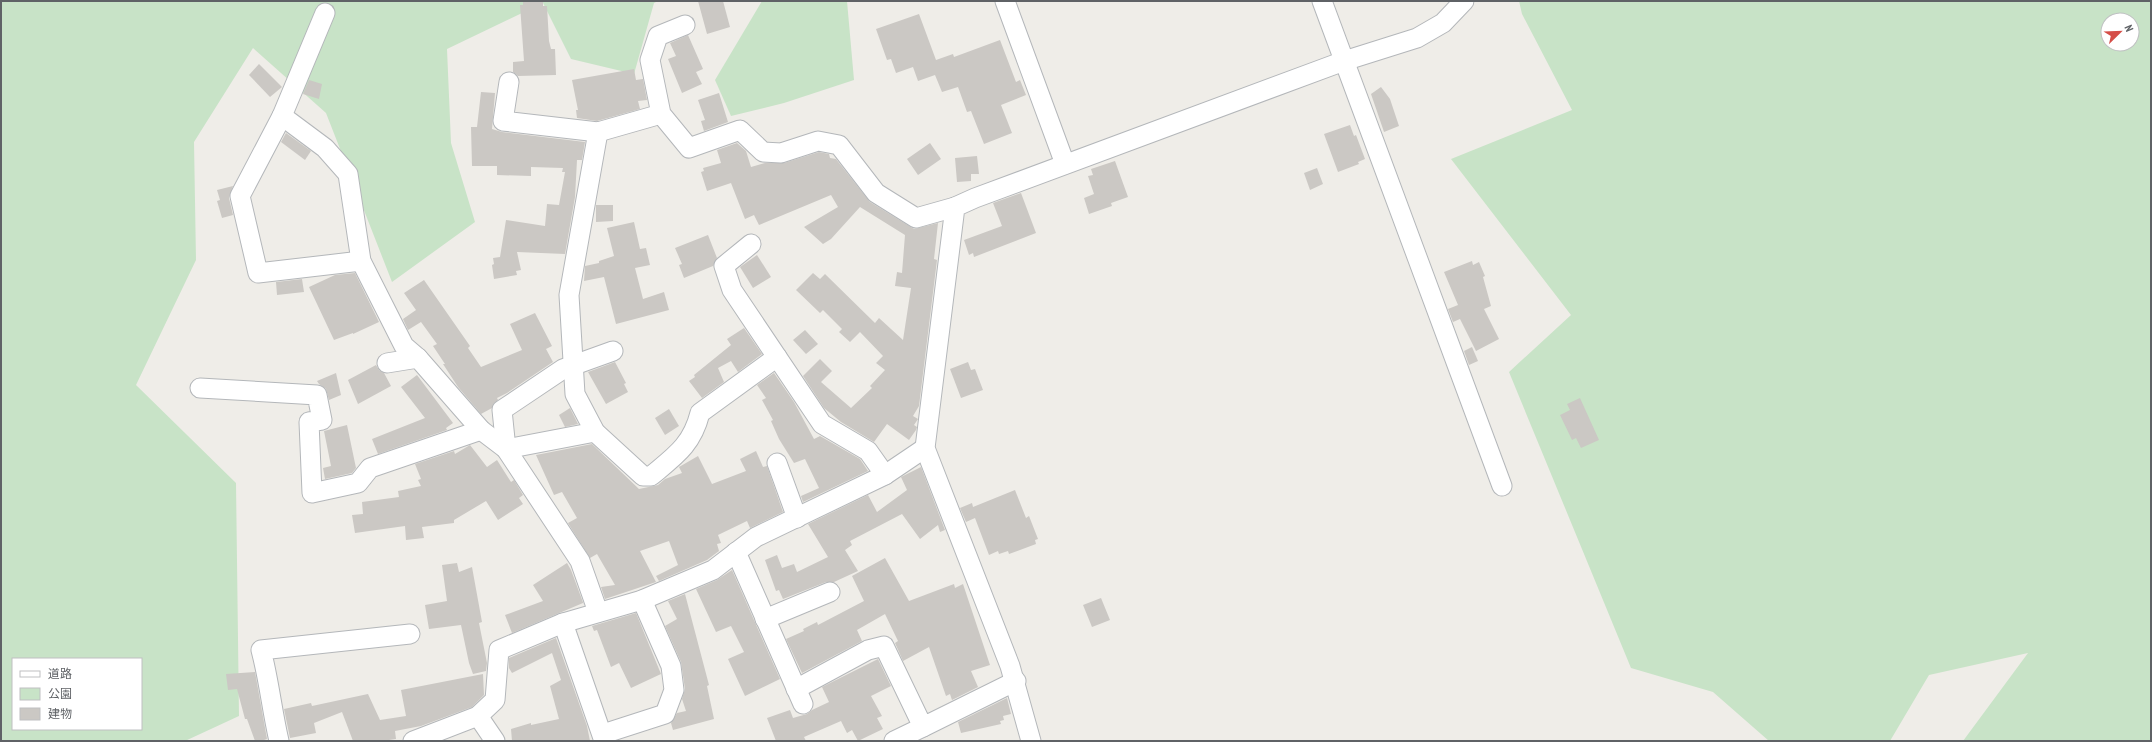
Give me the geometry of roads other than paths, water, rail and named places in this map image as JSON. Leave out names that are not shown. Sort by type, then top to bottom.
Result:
[{"type":"street","points":[[1005,1],[1065,164]]},
{"type":"street","points":[[1322,1],[1502,486]]},
{"type":"street","points":[[685,25],[658,36],[650,60],[660,114],[689,148],[740,130],[763,152],[781,153],[818,141],[839,145],[876,193],[916,218],[955,207],[1065,164],[1344,61],[1417,38],[1443,23],[1464,1]]},
{"type":"street","points":[[325,13],[282,116],[240,196],[258,273],[361,261]]},
{"type":"street","points":[[508,82],[503,121],[598,132],[660,114]]},
{"type":"street","points":[[282,116],[325,148],[348,174],[361,261],[404,346],[418,358],[481,430],[506,449],[580,561],[598,612]]},
{"type":"street","points":[[598,132],[569,295],[575,394],[595,432],[643,476],[651,476],[686,445],[697,425],[700,413],[777,357]]},
{"type":"street","points":[[955,207],[924,448],[1016,681],[1031,741]]},
{"type":"street","points":[[751,244],[724,266],[732,290],[822,424],[868,451],[885,475]]},
{"type":"street","points":[[506,449],[502,410],[563,369],[613,351]]},
{"type":"street","points":[[387,363],[418,358]]},
{"type":"street","points":[[200,388],[317,395],[322,420],[310,422],[312,493],[358,483],[370,468],[481,430]]},
{"type":"street","points":[[506,449],[595,432]]},
{"type":"street","points":[[413,741],[478,716],[494,700],[499,650],[563,623],[642,600],[713,570],[756,537],[885,475],[924,448]]},
{"type":"street","points":[[777,463],[797,518]]},
{"type":"street","points":[[736,552],[799,697],[868,650],[884,646],[923,727]]},
{"type":"street","points":[[766,619],[830,592]]},
{"type":"street","points":[[563,623],[604,738],[665,714],[674,690],[671,666],[642,600]]},
{"type":"street","points":[[280,741],[273,712],[270,681],[261,650],[410,634]]},
{"type":"street","points":[[894,741],[1016,681]]},
{"type":"street","points":[[478,716],[495,741]]}]
